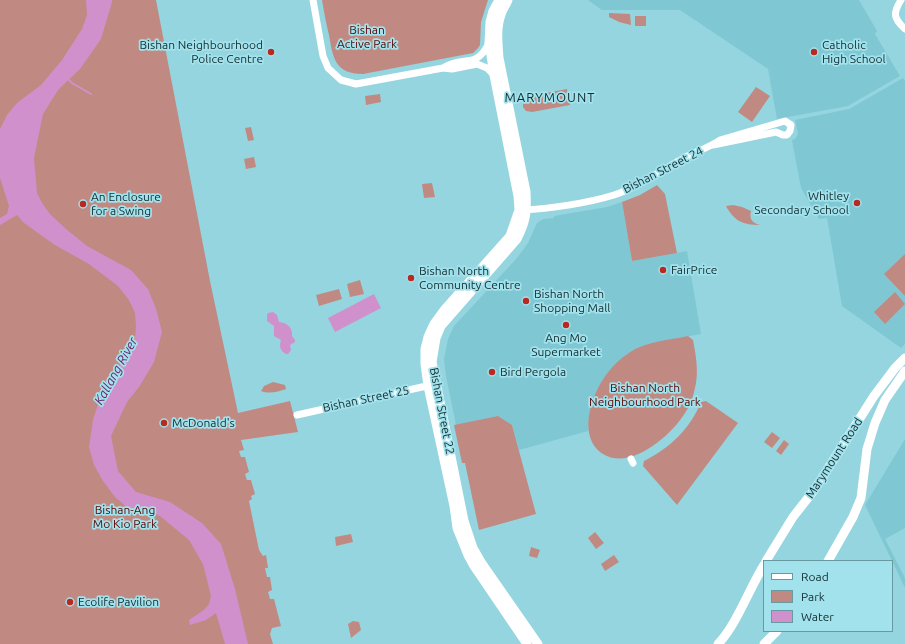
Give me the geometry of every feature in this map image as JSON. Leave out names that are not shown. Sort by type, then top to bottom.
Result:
[{"type":"main road","name":"Bishan Street 22","points":[[500,0],[493,11],[490,22],[489,43],[518,196],[525,222],[517,239],[441,326],[433,350],[432,385],[457,528],[474,566],[528,644]]},
{"type":"main road","name":"Bishan Street 22","points":[[508,0],[500,15],[497,40],[499,58],[526,192],[523,210]]},
{"type":"main road","name":"Marymount Road","points":[[767,560],[793,517],[815,489],[874,396],[895,368],[905,358]]},
{"type":"main road","name":"Marymount Road","points":[[829,560],[853,518],[861,498],[867,449],[875,423],[885,400],[905,371]]},
{"type":"main road","name":"Bishan Street 22","points":[[432,385],[464,521],[473,548],[481,562],[538,644]]},
{"type":"main road","points":[[718,644],[724,638],[763,567]]},
{"type":"main road","points":[[764,644],[776,632]]},
{"type":"street","points":[[313,0],[323,56],[328,68],[341,80],[356,84],[443,68],[452,69],[477,64],[487,68],[494,75]]},
{"type":"street","points":[[901,0],[896,8],[896,20],[905,29]]},
{"type":"street","points":[[443,68],[450,64],[476,59],[484,52],[489,43]]},
{"type":"street","name":"Bishan Street 24","points":[[523,210],[587,201],[614,195],[642,182],[695,152],[713,145],[776,132],[787,135],[790,131],[791,125],[785,121],[780,122],[720,140],[713,145]]},
{"type":"street","name":"Bishan Street 25","points":[[296,414],[432,385]]},
{"type":"shaded area","name":"Catholic High School","points":[[588,0],[859,0],[877,31],[875,34],[900,76],[848,106],[777,119],[768,69],[680,10],[602,10]]},
{"type":"shaded area","name":"Whitley Secondary School","points":[[903,78],[905,81],[905,344],[901,348],[842,306],[827,218],[819,219],[801,188],[792,140],[795,139],[798,134],[795,120],[849,109]]},
{"type":"shaded area","points":[[622,202],[632,261],[687,251],[701,334],[649,344],[631,351],[616,363],[603,379],[594,397],[589,415],[588,431],[519,450],[512,425],[498,416],[456,425],[444,359],[448,339],[454,326],[517,258],[528,243],[537,223],[543,219],[554,218],[554,216],[607,207]]},
{"type":"shaded area","points":[[905,439],[905,528],[885,539],[905,578],[905,588],[893,563],[893,560],[892,560],[865,505]]},
{"type":"green space","name":"Bishan-Ang Mo Kio Park","points":[[0,0],[156,0],[210,281],[238,413],[290,401],[298,432],[241,440],[244,450],[239,451],[241,457],[245,457],[249,472],[245,474],[247,480],[251,480],[255,494],[251,496],[252,499],[249,501],[259,550],[263,556],[266,555],[268,568],[265,568],[267,577],[270,577],[272,590],[268,592],[270,599],[274,599],[281,626],[272,628],[270,634],[273,644],[0,644]]},
{"type":"green space","name":"Bishan Active Park","points":[[322,0],[488,0],[481,22],[480,45],[473,53],[363,74],[346,71],[337,63],[332,51]]},
{"type":"green space","points":[[609,13],[630,14],[631,25],[619,22],[609,17]]},
{"type":"green space","points":[[635,16],[646,16],[646,26],[635,26]]},
{"type":"green space","points":[[756,87],[770,96],[752,122],[738,112]]},
{"type":"green space","points":[[567,89],[570,105],[532,112],[526,111],[523,107],[523,102],[529,96]]},
{"type":"green space","points":[[380,94],[381,102],[366,105],[365,96]]},
{"type":"green space","points":[[251,127],[254,140],[248,141],[245,128]]},
{"type":"green space","points":[[254,157],[256,167],[246,169],[244,159]]},
{"type":"green space","points":[[432,183],[435,197],[424,198],[422,184]]},
{"type":"green space","points":[[657,185],[665,194],[677,253],[632,261],[622,202],[640,195]]},
{"type":"green space","points":[[733,205],[751,211],[750,216],[752,220],[760,225],[744,223],[736,219],[726,206]]},
{"type":"green space","points":[[905,254],[905,296],[884,274]]},
{"type":"green space","points":[[360,280],[364,294],[350,297],[347,284]]},
{"type":"green space","points":[[339,289],[342,299],[319,306],[316,295]]},
{"type":"green space","points":[[895,292],[905,304],[885,324],[874,312]]},
{"type":"green space","name":"Bishan North Neighbourhood Park","points":[[688,336],[693,340],[697,364],[697,376],[690,404],[679,422],[660,441],[637,455],[625,458],[614,458],[603,454],[595,446],[590,436],[588,425],[593,400],[604,378],[612,367],[637,348],[658,341]]},
{"type":"green space","points":[[273,382],[285,385],[286,389],[274,392],[261,391],[264,386]]},
{"type":"green space","points":[[706,401],[738,423],[677,505],[643,466],[644,461],[671,444],[691,421],[701,402]]},
{"type":"green space","points":[[498,416],[512,425],[536,514],[479,530],[465,463],[462,463],[454,425]]},
{"type":"green space","points":[[772,432],[780,438],[772,448],[764,442]]},
{"type":"green space","points":[[784,440],[789,444],[781,455],[776,451]]},
{"type":"green space","points":[[595,532],[604,543],[596,549],[588,538]]},
{"type":"green space","points":[[351,534],[353,542],[336,546],[335,537]]},
{"type":"green space","points":[[531,547],[540,550],[537,558],[529,556]]},
{"type":"green space","points":[[614,555],[619,562],[605,571],[601,564]]},
{"type":"green space","points":[[353,621],[359,622],[361,630],[351,638],[348,624]]},
{"type":"water","points":[[86,0],[112,0],[112,2],[101,39],[80,69],[58,90],[43,114],[34,158],[37,193],[50,214],[66,229],[87,246],[131,270],[148,289],[156,309],[162,332],[154,362],[139,387],[127,402],[111,436],[118,471],[136,492],[170,502],[202,523],[221,544],[235,589],[248,644],[225,644],[216,613],[206,620],[190,625],[189,620],[204,610],[209,604],[211,596],[203,564],[189,540],[160,516],[149,511],[129,509],[115,497],[103,481],[94,465],[89,447],[93,420],[99,401],[135,339],[135,313],[129,300],[118,286],[89,264],[55,245],[24,223],[17,215],[0,225],[0,218],[7,214],[9,206],[0,178],[0,129],[7,115],[17,103],[41,85],[62,60],[82,29],[87,15]]},
{"type":"water","points":[[374,294],[381,308],[335,332],[328,318]]},
{"type":"water","points":[[273,312],[277,315],[279,322],[287,324],[292,330],[292,336],[295,342],[290,345],[291,350],[288,354],[281,350],[281,340],[274,336],[274,326],[267,321],[268,313]]},
{"type":"waterway","points":[[67,78],[72,83],[91,94]]},
{"type":"place","name":"Bishan Neighbourhood Police Centre","points":[[271,52]]},
{"type":"place","name":"Catholic High School","points":[[814,52]]},
{"type":"place","name":"Whitley Secondary School","points":[[857,203]]},
{"type":"place","name":"An Enclosure for a Swing","points":[[83,204]]},
{"type":"place","name":"FairPrice","points":[[663,270]]},
{"type":"place","name":"Bishan North Community Centre","points":[[411,278]]},
{"type":"place","name":"Bishan North Shopping Mall","points":[[526,301]]},
{"type":"place","name":"Ang Mo Supermarket","points":[[566,325]]},
{"type":"place","name":"Bird Pergola","points":[[492,372]]},
{"type":"place","name":"McDonald's","points":[[164,423]]},
{"type":"place","name":"Ecolife Pavilion","points":[[70,602]]},
{"type":"district","name":"MARYMOUNT","points":[[550,98]]},
{"type":"water label","name":"Kallang River","points":[[116,371]]}]
